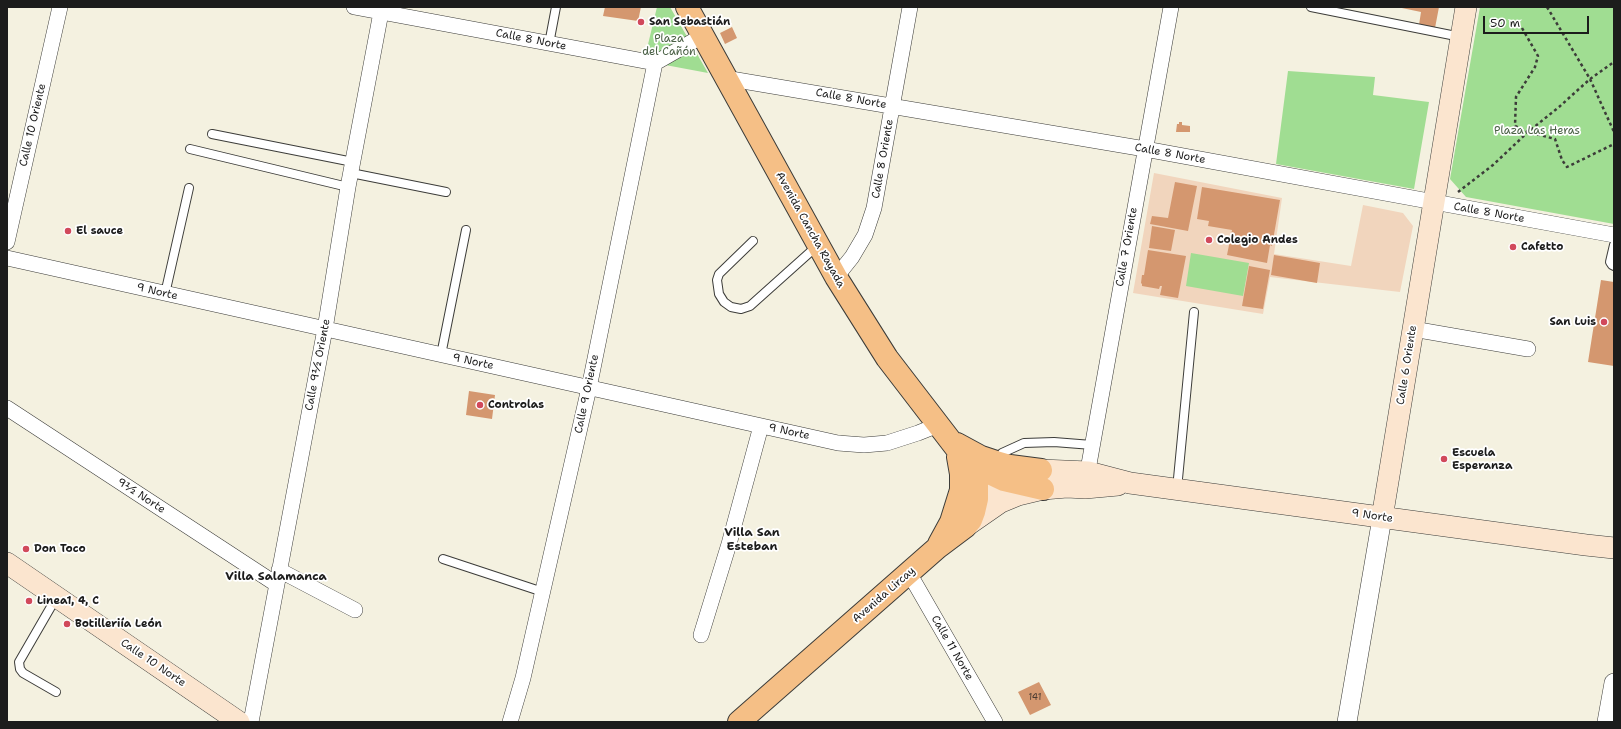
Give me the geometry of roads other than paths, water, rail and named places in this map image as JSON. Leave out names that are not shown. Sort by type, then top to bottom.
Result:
[{"type":"main road","name":"Avenida Cancha Rayada","points":[[687,7],[817,246],[836,277],[887,358],[973,470],[977,486],[977,499],[971,520],[958,525],[937,548]]},
{"type":"main road","name":"Calle 6 Oriente","points":[[1382,518],[1466,7]]},
{"type":"main road","name":"Avenida Cancha Rayada","points":[[944,433],[958,457],[961,474],[958,525]]},
{"type":"main road","points":[[944,433],[1000,471]]},
{"type":"main road","points":[[966,461],[1000,471]]},
{"type":"main road","points":[[977,499],[1000,471],[1010,466],[1042,480]]},
{"type":"main road","points":[[958,525],[1001,502],[1018,495],[1042,480]]},
{"type":"main road","name":"9 Norte","points":[[1042,480],[1087,480],[1130,484],[1614,548]]},
{"type":"main road","name":"Avenida Lircay","points":[[739,722],[937,548]]},
{"type":"main road","name":"Calle 10 Norte","points":[[7,563],[240,722]]},
{"type":"street","name":"Calle 10 Oriente","points":[[7,242],[60,7]]},
{"type":"street","name":"Calle 8 Norte","points":[[354,7],[381,10],[549,44],[655,63]]},
{"type":"street","name":"Calle 8 Oriente","points":[[836,277],[858,247],[870,222],[874,208],[910,7]]},
{"type":"street","name":"Calle 7 Oriente","points":[[1087,480],[1171,7]]},
{"type":"street","name":"Calle 9½ Oriente","points":[[251,722],[277,577],[325,329],[350,174],[381,10]]},
{"type":"street","points":[[655,63],[702,36]]},
{"type":"street","name":"Calle 9 Oriente","points":[[510,722],[523,678],[589,388],[655,63]]},
{"type":"street","name":"Calle 8 Norte","points":[[725,78],[1145,149],[1614,235]]},
{"type":"street","name":"9 Norte","points":[[7,258],[838,443],[864,445],[887,443],[918,433],[944,433]]},
{"type":"street","points":[[1413,330],[1528,349]]},
{"type":"street","name":"9½ Norte","points":[[7,408],[277,577],[355,610]]},
{"type":"street","points":[[701,635],[735,523],[760,426]]},
{"type":"street","name":"Calle 6 Oriente","points":[[1347,722],[1382,518]]},
{"type":"street","name":"Calle 11 Norte","points":[[909,573],[995,722]]},
{"type":"street","points":[[1607,722],[1614,683]]},
{"type":"lane","points":[[549,44],[556,7]]},
{"type":"lane","points":[[1310,7],[1461,38]]},
{"type":"lane","points":[[212,134],[350,174]]},
{"type":"lane","points":[[190,149],[350,174],[446,192]]},
{"type":"lane","points":[[166,294],[189,188]]},
{"type":"lane","points":[[441,355],[466,230]]},
{"type":"lane","points":[[753,241],[719,274],[717,280],[719,294],[724,302],[731,307],[741,309],[750,306],[817,246]]},
{"type":"lane","points":[[1614,245],[1610,262],[1614,266]]},
{"type":"lane","points":[[1176,490],[1194,312]]},
{"type":"lane","points":[[1000,471],[1002,453],[1024,443],[1054,442],[1092,445]]},
{"type":"lane","points":[[444,559],[543,592]]},
{"type":"lane","points":[[56,597],[19,662],[20,669],[23,673],[56,692]]},
{"type":"place","name":"San Sebastián","points":[[641,22]]},
{"type":"place","name":"El sauce","points":[[68,231]]},
{"type":"place","name":"Colegio Andes","points":[[1209,240]]},
{"type":"place","name":"Cafetto","points":[[1513,247]]},
{"type":"place","name":"San Luis","points":[[1604,322]]},
{"type":"place","name":"Controlas","points":[[480,405]]},
{"type":"place","name":"Escuela Esperanza","points":[[1444,459]]},
{"type":"place","name":"Don Toco","points":[[26,549]]},
{"type":"place","name":"Linea1, 4, C","points":[[29,601]]},
{"type":"place","name":"Botilleriía León","points":[[67,624]]},
{"type":"district","name":"Villa San Esteban","points":[[752,540]]},
{"type":"district","name":"Villa Salamanca","points":[[276,577]]},
{"type":"park label","name":"Plaza del Cañón","points":[[669,45]]},
{"type":"park label","name":"Plaza Las Heras","points":[[1537,131]]}]
